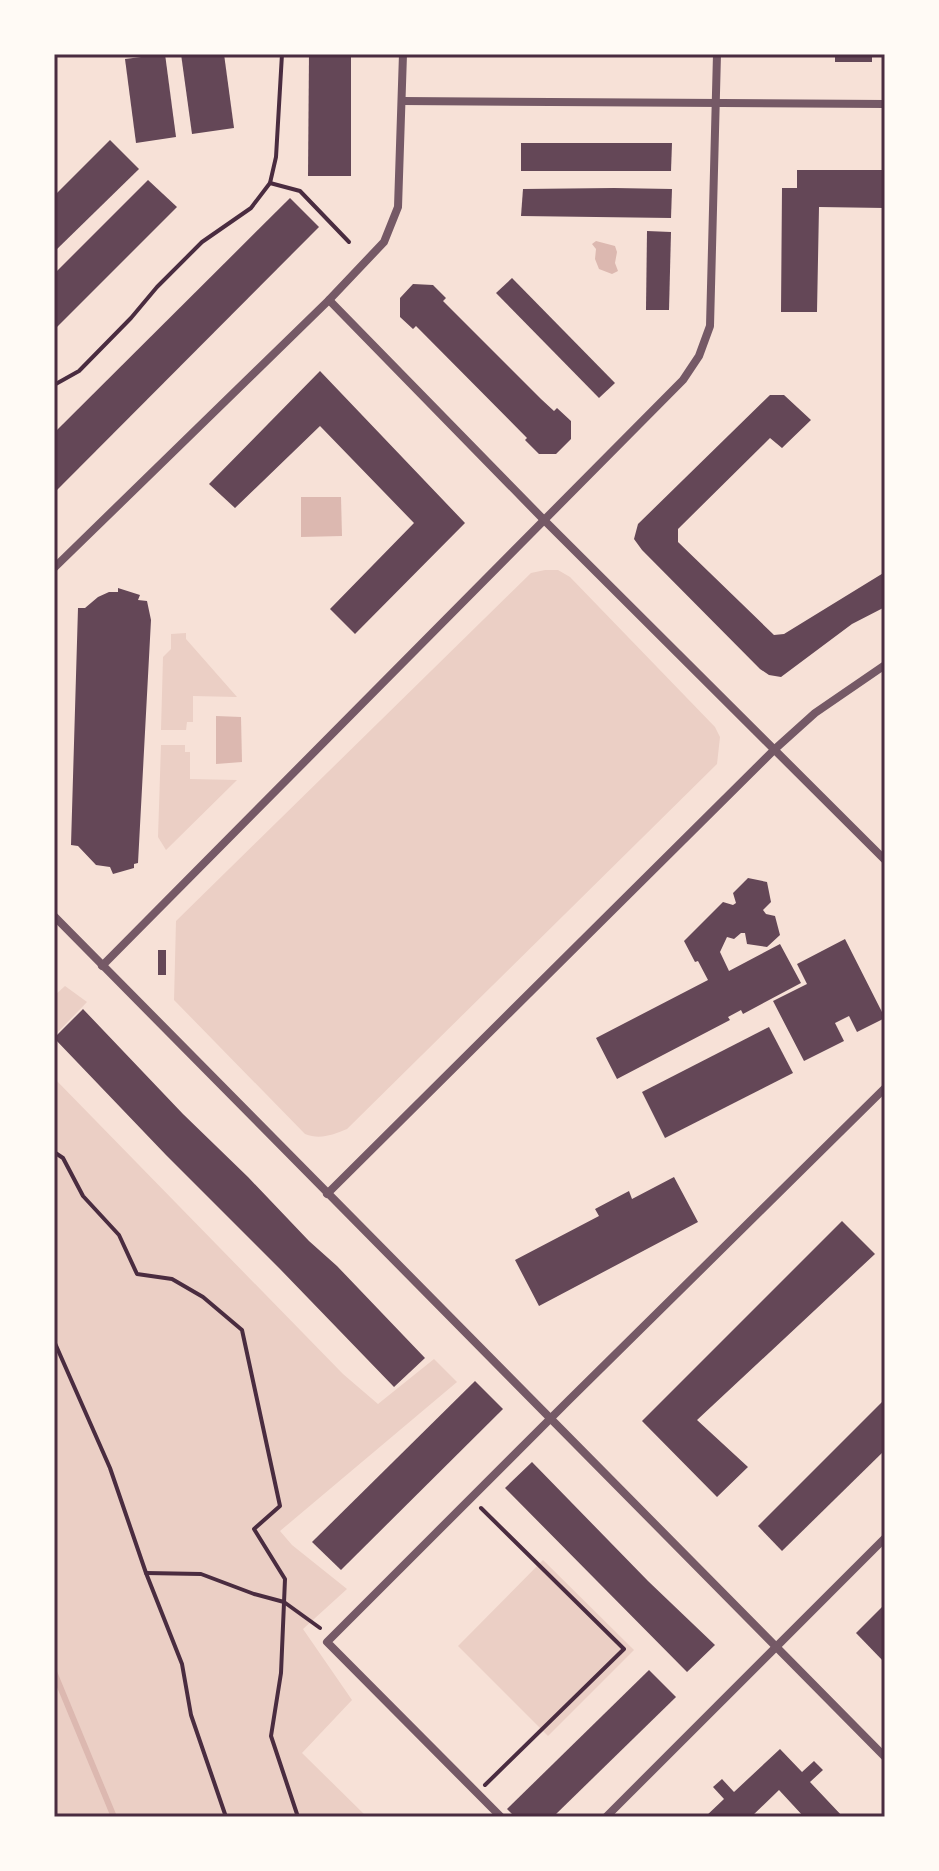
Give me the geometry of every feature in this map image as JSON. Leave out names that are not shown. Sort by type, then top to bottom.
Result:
[{"type":"street","points":[[54,568],[329,300],[384,242],[398,207],[403,54]]},
{"type":"street","points":[[102,966],[683,380],[699,356],[710,326],[717,54]]},
{"type":"street","points":[[402,101],[885,104]]},
{"type":"street","points":[[329,300],[545,521],[885,860]]},
{"type":"street","points":[[327,1194],[775,749],[815,713],[885,665]]},
{"type":"street","points":[[54,916],[885,1757]]},
{"type":"street","points":[[501,1817],[327,1642],[885,1088]]},
{"type":"street","points":[[606,1817],[885,1538]]},
{"type":"path","points":[[54,385],[79,371],[202,242],[251,208],[270,183],[276,157],[282,54]]},
{"type":"path","points":[[270,183],[300,191],[349,242]]},
{"type":"path","points":[[54,1152],[63,1158],[83,1196],[119,1235],[137,1274],[172,1279],[203,1297],[242,1330],[280,1506],[254,1529],[285,1579],[281,1673],[271,1736],[298,1817]]},
{"type":"path","points":[[54,1341],[110,1468],[146,1573],[182,1664],[191,1715],[226,1817]]},
{"type":"path","points":[[471,1498],[624,1649],[477,1793]]},
{"type":"path","points":[[146,1573],[201,1574],[284,1602],[320,1628]]},
{"type":"shaded area","points":[[596,241],[615,246],[618,271],[612,274],[599,269],[595,259],[596,249],[592,244]]},
{"type":"shaded area","points":[[301,497],[341,497],[342,536],[301,537]]},
{"type":"shaded area","points":[[558,570],[570,577],[715,727],[720,737],[717,764],[347,1129],[321,1137],[305,1134],[174,1000],[176,921],[531,573]]},
{"type":"shaded area","points":[[186,633],[186,639],[237,697],[193,696],[193,722],[187,722],[186,730],[161,730],[163,657],[171,649],[171,634]]},
{"type":"shaded area","points":[[216,716],[241,717],[242,762],[216,764]]},
{"type":"shaded area","points":[[161,745],[185,745],[185,752],[190,752],[190,779],[237,780],[166,850],[158,837]]},
{"type":"shaded area","points":[[65,986],[87,1002],[54,1036],[54,996]]},
{"type":"shaded area","points":[[54,1078],[343,1374],[378,1404],[434,1359],[457,1382],[280,1531],[292,1545],[347,1589],[303,1629],[352,1700],[302,1753],[367,1817],[54,1817]]},
{"type":"shaded area","points":[[543,1560],[634,1650],[548,1736],[458,1646]]},
{"type":"building","points":[[165,54],[176,137],[136,143],[125,59]]},
{"type":"building","points":[[181,54],[224,54],[234,128],[192,134]]},
{"type":"building","points":[[309,54],[351,54],[351,176],[308,176]]},
{"type":"building","points":[[835,54],[872,54],[872,62],[835,62]]},
{"type":"building","points":[[110,140],[139,169],[54,252],[54,196]]},
{"type":"building","points":[[521,143],[672,143],[671,171],[521,171]]},
{"type":"building","points":[[797,170],[885,170],[885,208],[819,207],[817,312],[781,312],[782,188],[797,188]]},
{"type":"building","points":[[148,180],[177,207],[54,330],[54,274]]},
{"type":"building","points":[[523,189],[672,189],[671,218],[521,216]]},
{"type":"building","points":[[290,198],[319,227],[54,493],[54,433]]},
{"type":"building","points":[[647,231],[671,232],[669,310],[646,310]]},
{"type":"building","points":[[512,278],[615,383],[599,398],[496,293]]},
{"type":"building","points":[[413,284],[433,285],[446,298],[443,301],[541,399],[571,421],[571,439],[556,454],[539,454],[525,440],[527,438],[416,326],[413,329],[400,317],[400,298]]},
{"type":"building","points":[[320,371],[465,523],[355,634],[330,609],[414,523],[320,426],[235,508],[209,484]]},
{"type":"building","points":[[770,395],[784,395],[811,420],[782,448],[770,438],[678,529],[678,542],[774,635],[784,634],[885,572],[885,607],[852,624],[781,677],[769,675],[760,669],[634,539],[638,524]]},
{"type":"building","points":[[118,588],[140,595],[138,600],[147,601],[151,620],[138,863],[134,864],[134,868],[113,874],[110,867],[96,865],[78,846],[71,845],[78,608],[85,608],[109,592],[118,592]]},
{"type":"building","points":[[748,878],[767,882],[771,902],[763,910],[775,916],[780,935],[767,947],[747,944],[745,933],[734,939],[727,937],[720,952],[729,971],[780,944],[801,983],[743,1014],[741,1010],[728,1017],[730,1020],[617,1079],[596,1038],[708,980],[684,941],[723,902],[736,903],[733,893]]},
{"type":"building","points":[[845,939],[885,1018],[857,1032],[849,1016],[835,1023],[844,1041],[804,1061],[773,1001],[807,984],[797,964]]},
{"type":"building","points":[[158,950],[166,950],[166,975],[158,975]]},
{"type":"building","points":[[83,1009],[425,1358],[394,1387],[54,1038]]},
{"type":"building","points":[[769,1027],[793,1073],[665,1138],[642,1092]]},
{"type":"building","points":[[674,1177],[698,1222],[539,1306],[515,1260],[599,1216],[595,1209],[629,1191],[632,1199]]},
{"type":"building","points":[[842,1221],[875,1254],[697,1420],[748,1467],[717,1497],[642,1421]]},
{"type":"building","points":[[475,1381],[503,1409],[341,1570],[312,1542]]},
{"type":"building","points":[[885,1399],[885,1450],[782,1551],[758,1526]]},
{"type":"building","points":[[532,1462],[715,1645],[687,1672],[505,1488]]},
{"type":"building","points":[[885,1604],[885,1663],[856,1633]]},
{"type":"building","points":[[649,1670],[676,1697],[553,1817],[515,1817],[507,1809]]},
{"type":"building","points":[[780,1749],[802,1772],[814,1761],[823,1770],[810,1782],[843,1817],[804,1817],[779,1790],[751,1817],[705,1817],[724,1799],[713,1787],[722,1779],[734,1792]]},
{"type":"waterway","points":[[54,1672],[114,1817]]}]
